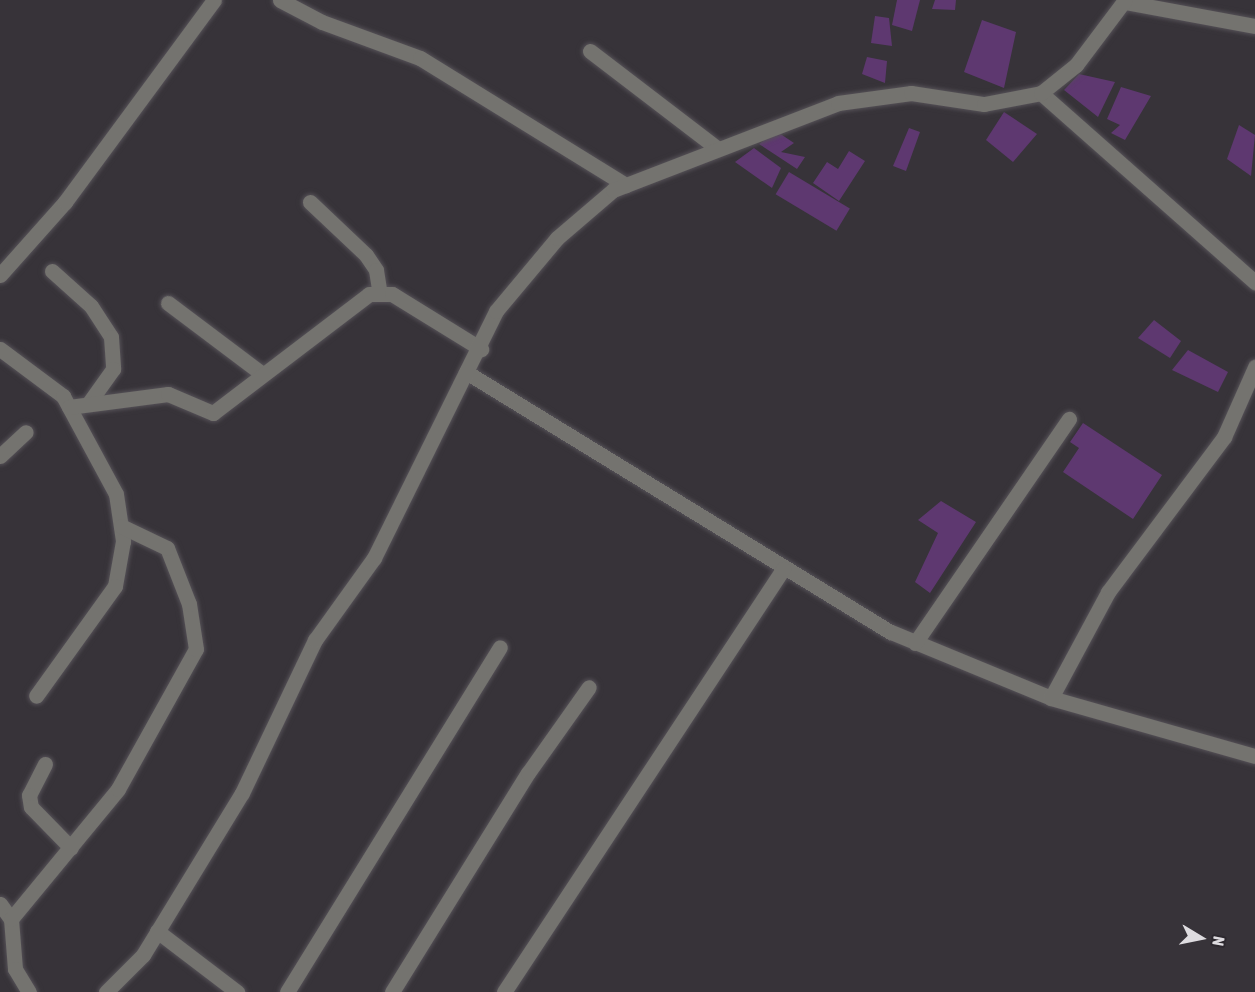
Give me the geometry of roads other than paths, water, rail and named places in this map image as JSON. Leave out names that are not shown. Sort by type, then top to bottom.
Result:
[{"type":"street","points":[[0,275],[66,202],[214,0]]},
{"type":"street","points":[[280,0],[322,22],[420,58],[626,185]]},
{"type":"street","points":[[106,992],[143,955],[242,793],[315,640],[374,558],[440,416],[481,349],[496,311],[557,238],[626,185],[838,103],[911,93],[984,104],[1041,93],[1076,65],[1125,1],[1255,26]]},
{"type":"street","points":[[590,51],[717,148]]},
{"type":"street","points":[[1041,93],[1255,282]]},
{"type":"street","points":[[310,202],[366,255],[376,270],[380,294]]},
{"type":"street","points":[[52,271],[91,306],[111,337],[113,369],[88,404]]},
{"type":"street","points":[[69,407],[168,394],[213,413],[261,373],[315,337],[345,308],[380,294],[392,294],[481,349]]},
{"type":"street","points":[[168,303],[261,373]]},
{"type":"street","points":[[1,352],[49,381],[69,407],[116,494],[121,526],[115,586],[36,696]]},
{"type":"street","points":[[1051,698],[1108,592],[1139,546],[1180,502],[1224,437],[1255,367]]},
{"type":"street","points":[[466,372],[783,569],[915,643],[1051,698],[1255,756]]},
{"type":"street","points":[[915,643],[1069,419]]},
{"type":"street","points":[[0,456],[26,432]]},
{"type":"street","points":[[11,919],[118,789],[196,649],[189,604],[167,548],[121,526]]},
{"type":"street","points":[[504,992],[783,569]]},
{"type":"street","points":[[287,992],[500,647]]},
{"type":"street","points":[[392,992],[528,773],[589,687]]},
{"type":"street","points":[[45,764],[29,795],[31,807],[71,848]]},
{"type":"street","points":[[0,904],[11,919],[15,969],[28,992]]},
{"type":"street","points":[[157,931],[237,992]]}]
